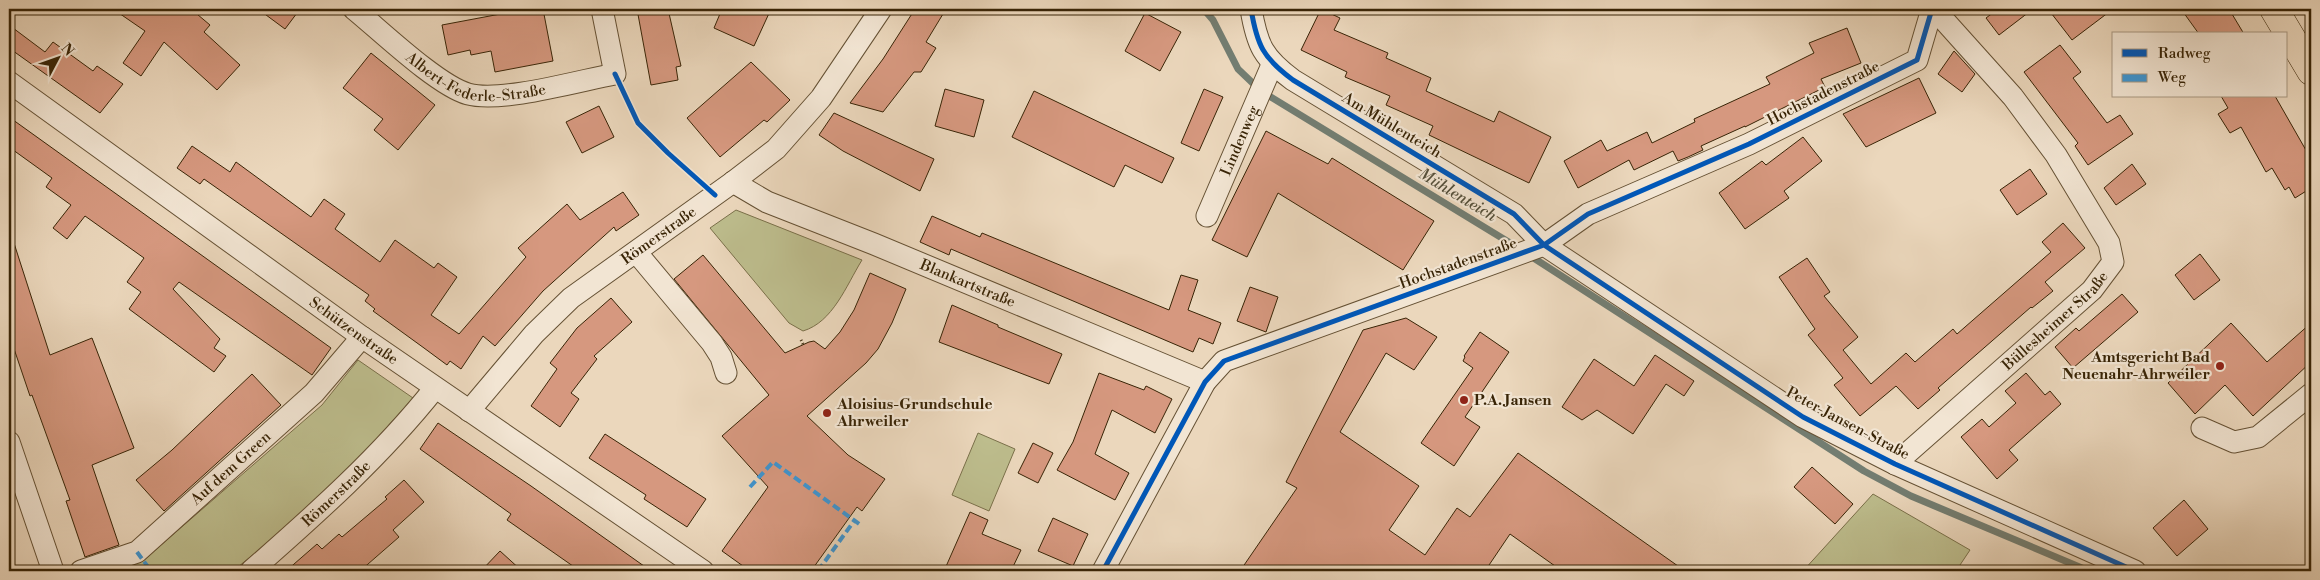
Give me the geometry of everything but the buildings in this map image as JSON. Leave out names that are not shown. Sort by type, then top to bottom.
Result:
[{"type":"main road","points":[[2274,9],[2288,32]]},
{"type":"main road","points":[[2288,32],[2311,71]]},
{"type":"street","name":"Albert-Federle-Straße","points":[[354,9],[442,81],[467,94],[494,97],[615,74],[602,9]]},
{"type":"street","name":"Römerstraße","points":[[469,411],[534,334],[572,298],[776,149],[821,98],[881,9]]},
{"type":"street","name":"Am Mühlenteich","points":[[1251,9],[1264,82],[1293,80],[1514,214],[1531,250]]},
{"type":"street","name":"Hochstadenstraße","points":[[1103,571],[1205,382],[1224,361],[1531,250],[1588,214],[1749,144],[1917,60],[1933,9]]},
{"type":"street","name":"Büllesheimer Straße","points":[[1895,464],[2092,290],[2113,262],[2109,243],[2056,155],[2013,97],[1933,9]]},
{"type":"street","name":"Schützenstraße","points":[[9,82],[362,337],[703,571]]},
{"type":"street","name":"Lindenweg","points":[[1207,216],[1264,82]]},
{"type":"street","name":"Blankartstraße","points":[[733,182],[768,202],[921,263],[1205,382]]},
{"type":"street","name":"Peter-Jansen-Straße","points":[[1531,250],[1803,417],[1895,464],[2128,570]]},
{"type":"street","points":[[636,252],[712,343],[721,358],[726,373]]},
{"type":"street","name":"Auf dem Green","points":[[81,571],[137,552],[314,393],[362,337]]},
{"type":"street","name":"Römerstraße","points":[[251,571],[325,506],[401,430],[435,388]]},
{"type":"street","points":[[2202,428],[2234,442],[2258,437],[2311,394]]},
{"type":"street","points":[[9,442],[53,571]]},
{"type":"path","points":[[801,340],[803,344]]},
{"type":"green space","points":[[736,210],[862,260],[838,302],[823,320],[803,331],[789,323],[710,228]]},
{"type":"green space","points":[[358,360],[413,398],[346,473],[303,514],[233,571],[118,571],[146,558],[322,405]]},
{"type":"green space","points":[[978,433],[1015,449],[989,511],[952,495]]},
{"type":"green space","points":[[1873,494],[1970,550],[1956,571],[1803,571]]},
{"type":"waterway","name":"Mühlenteich","points":[[1207,13],[1213,20],[1238,69],[1261,91],[1520,249]]},
{"type":"waterway","name":"Mühlenteich","points":[[1529,255],[1864,471],[1911,496],[2089,571]]},
{"type":"marked path","points":[[750,487],[773,462],[862,526]]},
{"type":"marked path","points":[[818,571],[854,521]]},
{"type":"marked path","points":[[137,552],[151,571]]},
{"type":"cycle path","points":[[1251,9],[1256,32],[1263,50],[1275,65],[1293,80],[1514,214],[1544,245],[1803,417],[1895,464],[2135,571]]},
{"type":"cycle path","points":[[1103,571],[1205,382],[1224,361],[1544,245],[1588,214],[1749,144],[1917,60],[1932,9]]},
{"type":"cycle path","points":[[615,74],[638,123],[715,195]]},
{"type":"place","name":"Amtsgericht Bad Neuenahr-Ahrweiler","points":[[2220,366]]},
{"type":"place","name":"P.A. Jansen","points":[[1464,400]]},
{"type":"place","name":"Aloisius-Grundschule Ahrweiler","points":[[827,413]]}]
